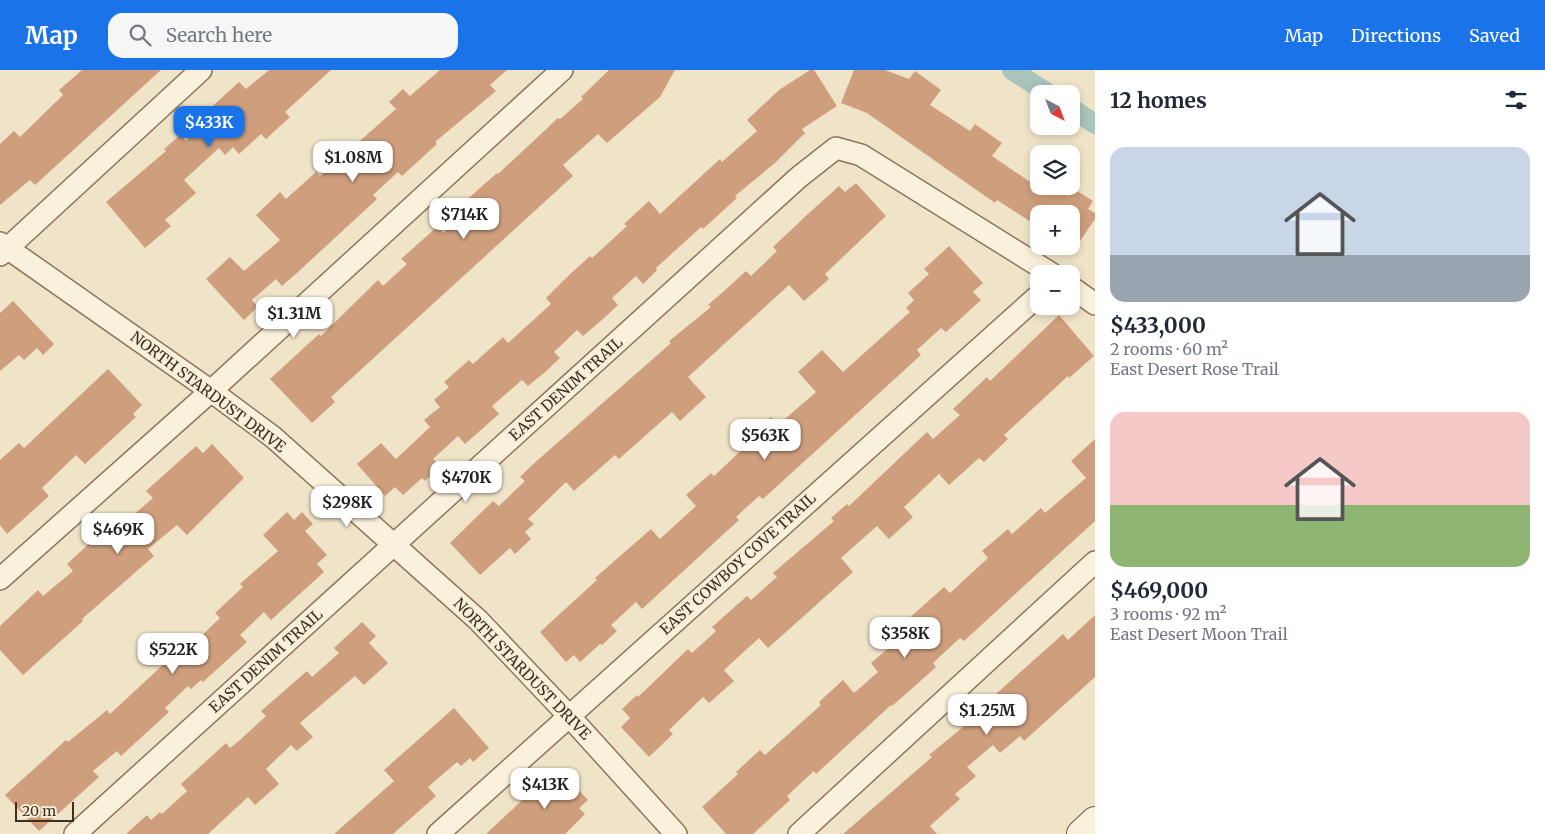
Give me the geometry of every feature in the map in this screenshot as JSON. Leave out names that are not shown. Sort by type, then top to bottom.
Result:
[{"type":"street","points":[[2,249],[200,70]]},
{"type":"street","points":[[0,579],[211,391],[562,70]]},
{"type":"street","name":"EAST DENIM TRAIL","points":[[75,834],[799,177],[836,148],[861,154],[1038,265]]},
{"type":"street","name":"NORTH STARDUST DRIVE","points":[[2,249],[211,391],[272,438],[478,620],[569,716],[676,834]]},
{"type":"street","points":[[1080,293],[1095,304]]},
{"type":"street","name":"EAST COWBOY COVE TRAIL","points":[[438,834],[1030,303]]},
{"type":"street","points":[[799,834],[1095,562]]},
{"type":"building","points":[[82,70],[161,70],[35,185],[30,180],[0,205],[0,144],[14,131],[20,137],[63,95],[59,90]]},
{"type":"building","points":[[269,70],[331,70],[285,112],[290,117],[266,139],[261,134],[239,154],[233,147],[225,155],[219,148],[184,180],[196,193],[165,220],[171,226],[145,248],[106,202],[166,151],[164,149],[180,135],[186,141],[210,118],[205,113],[239,82],[246,89]]},
{"type":"building","points":[[440,70],[507,70],[490,85],[496,91],[435,142],[437,144],[402,176],[398,172],[373,195],[377,199],[298,272],[282,286],[276,279],[252,300],[258,307],[244,320],[206,279],[230,257],[244,271],[280,240],[256,215],[280,192],[286,199],[316,172],[320,176],[396,109],[389,102],[403,89],[410,96]]},
{"type":"building","points":[[609,70],[675,70],[660,97],[607,143],[598,134],[563,165],[573,176],[331,397],[335,402],[312,423],[270,379],[319,334],[321,336],[378,280],[383,286],[407,264],[401,259],[438,226],[443,233],[469,210],[463,203],[498,174],[558,118],[560,119],[583,99],[581,97]]},
{"type":"building","points":[[810,70],[814,70],[837,106],[802,129],[805,133],[776,162],[735,196],[737,198],[703,229],[701,227],[656,268],[657,270],[643,284],[636,276],[612,298],[618,305],[603,319],[583,336],[577,330],[554,352],[560,358],[544,373],[528,386],[522,380],[492,406],[499,414],[465,444],[458,436],[433,459],[440,466],[425,481],[422,478],[403,495],[395,487],[385,496],[357,464],[381,443],[396,459],[430,427],[424,420],[440,407],[434,400],[449,387],[444,382],[469,360],[473,364],[503,337],[508,343],[551,304],[546,298],[590,256],[592,258],[627,226],[624,224],[649,201],[660,214],[720,159],[722,162],[757,131],[747,120],[779,90]]},
{"type":"building","points":[[854,70],[885,70],[909,79],[915,71],[941,90],[930,105],[970,131],[975,124],[1002,143],[992,156],[1030,182],[1030,195],[1069,196],[1080,195],[1080,193],[1093,201],[1088,209],[1095,213],[1095,219],[1080,241],[1080,205],[1030,205],[1030,221],[997,200],[995,203],[867,113],[841,103]]},
{"type":"building","points":[[856,183],[886,216],[825,274],[829,279],[804,301],[789,285],[688,377],[706,397],[680,421],[672,412],[619,459],[615,455],[574,491],[566,482],[528,519],[534,524],[525,532],[531,539],[515,554],[510,548],[480,575],[450,543],[493,501],[499,506],[525,481],[520,477],[531,466],[671,343],[669,341],[711,307],[708,305],[746,271],[751,276],[777,251],[773,247],[839,186],[845,192]]},
{"type":"building","points":[[949,246],[983,283],[973,292],[981,300],[946,332],[941,328],[917,350],[921,355],[763,499],[759,496],[736,517],[739,520],[642,609],[636,602],[611,625],[617,631],[602,645],[600,644],[580,662],[574,655],[566,662],[540,632],[597,580],[595,578],[651,529],[660,539],[696,506],[686,495],[711,473],[714,476],[749,443],[747,440],[771,417],[778,425],[816,392],[798,372],[822,350],[843,372],[910,312],[906,308],[914,300],[908,293],[929,274],[924,269]]},
{"type":"building","points":[[13,301],[54,344],[43,355],[37,348],[24,360],[19,355],[0,371],[0,313]]},
{"type":"building","points":[[1059,315],[1094,356],[1069,378],[1068,376],[1004,435],[1008,439],[984,462],[979,458],[949,485],[939,474],[904,507],[913,517],[889,539],[877,526],[841,558],[853,572],[768,648],[759,638],[724,670],[734,681],[709,703],[703,697],[669,730],[673,734],[649,757],[621,727],[630,718],[622,709],[637,695],[638,697],[688,649],[692,653],[716,631],[712,627],[747,596],[751,600],[777,577],[773,573],[834,521],[831,518],[847,504],[849,506],[927,432],[933,439],[960,415],[953,409],[987,377],[990,381]]},
{"type":"building","points":[[108,369],[142,405],[133,414],[136,417],[85,464],[76,455],[42,488],[49,496],[7,534],[0,525],[0,460],[19,443],[24,448]]},
{"type":"building","points":[[1095,439],[1095,521],[964,641],[960,638],[933,663],[936,667],[891,705],[816,774],[814,771],[787,796],[790,800],[753,834],[726,834],[702,807],[738,774],[736,772],[760,750],[765,755],[821,705],[819,702],[843,680],[854,693],[878,672],[871,663],[891,646],[885,640],[944,587],[950,593],[988,558],[982,551],[1008,529],[1012,534],[1041,508],[1045,513],[1086,478],[1071,461]]},
{"type":"building","points":[[212,444],[244,478],[187,535],[177,525],[148,549],[154,556],[82,619],[83,621],[23,675],[0,650],[0,626],[38,590],[43,596],[73,571],[67,564],[117,518],[123,524],[153,498],[146,491],[196,446],[203,453]]},
{"type":"building","points":[[287,512],[294,520],[302,512],[313,524],[305,531],[327,555],[317,564],[324,572],[271,620],[264,612],[240,635],[247,642],[203,682],[201,680],[191,689],[188,686],[165,708],[169,712],[121,756],[117,751],[93,771],[99,777],[39,831],[5,795],[66,740],[68,742],[107,710],[110,714],[166,662],[160,655],[185,633],[194,643],[220,618],[215,613],[243,587],[240,584],[278,551],[263,535]]},
{"type":"building","points":[[1095,615],[1095,677],[1024,741],[1020,736],[1000,753],[993,745],[967,767],[976,776],[955,794],[960,799],[930,826],[937,834],[843,834],[932,757],[929,755],[991,704],[988,701],[1063,634],[1068,640]]},
{"type":"building","points":[[362,622],[376,636],[369,643],[388,663],[364,685],[355,676],[300,723],[313,737],[297,751],[291,745],[266,769],[279,784],[255,805],[248,797],[208,834],[126,834],[147,815],[151,820],[160,812],[162,814],[187,791],[181,784],[226,743],[230,748],[240,740],[266,716],[261,711],[307,671],[312,677],[339,653],[334,648]]},
{"type":"building","points":[[454,708],[489,748],[473,762],[470,758],[461,766],[457,762],[428,787],[436,796],[393,834],[334,834],[394,781],[384,770]]},
{"type":"building","points":[[563,774],[588,800],[579,808],[585,814],[565,834],[486,834],[548,776],[554,783]]},
{"type":"waterway","points":[[1012,70],[1035,85]]},
{"type":"waterway","points":[[1080,114],[1095,124]]}]
